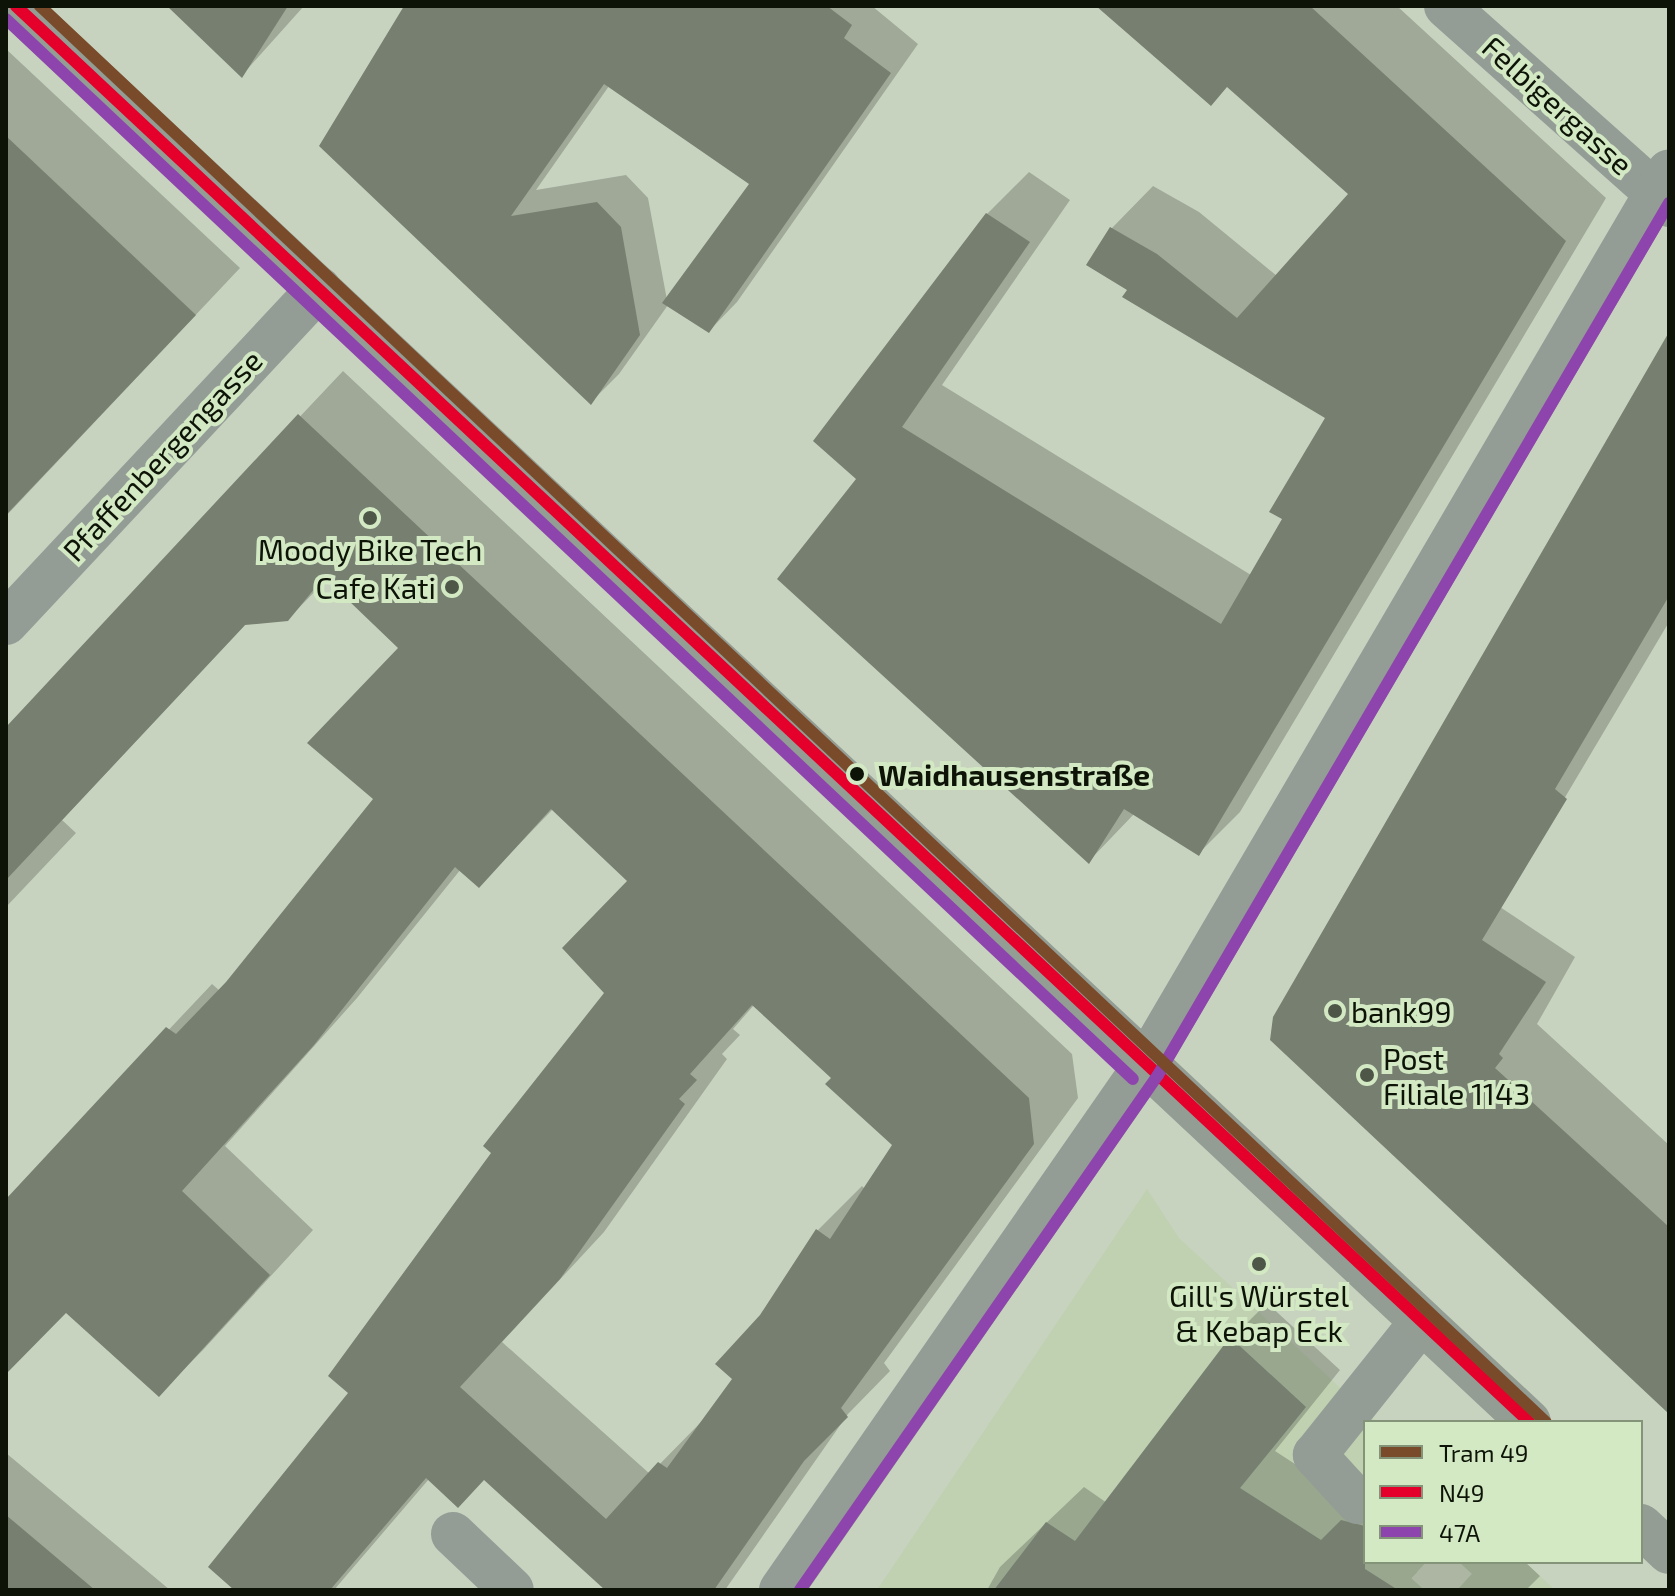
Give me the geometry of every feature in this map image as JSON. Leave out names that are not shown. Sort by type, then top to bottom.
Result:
[{"type":"main road","points":[[16,6],[1144,1067],[1527,1420]]},
{"type":"main road","points":[[1643,1528],[1669,1552]]},
{"type":"street","name":"Felbigergasse","points":[[1446,6],[1665,190]]},
{"type":"street","points":[[781,1590],[1144,1067],[1665,190]]},
{"type":"street","name":"Pfaffenbergengasse","points":[[6,623],[319,288]]},
{"type":"street","points":[[1358,1502],[1315,1455],[1421,1322]]},
{"type":"street","points":[[453,1534],[512,1590]]},
{"type":"shaded area","points":[[1147,1189],[1179,1238],[1375,1420],[1363,1420],[1363,1564],[1527,1564],[1555,1590],[877,1590]]},
{"type":"building","points":[[167,6],[288,6],[242,78]]},
{"type":"building","points":[[404,6],[827,6],[852,25],[844,38],[891,73],[709,333],[662,303],[749,184],[604,84],[511,216],[597,202],[621,227],[640,335],[591,405],[319,146]]},
{"type":"building","points":[[1096,6],[1310,6],[1566,241],[1199,856],[1124,809],[1089,864],[777,579],[856,479],[813,441],[986,213],[1030,242],[902,427],[1221,624],[1282,519],[1269,512],[1325,418],[1122,297],[1127,290],[1086,265],[1110,227],[1157,254],[1237,318],[1348,194],[1227,87],[1211,106]]},
{"type":"building","points":[[6,136],[196,315],[6,515]]},
{"type":"building","points":[[1669,332],[1669,596],[1555,789],[1567,799],[1482,940],[1546,982],[1499,1054],[1503,1058],[1495,1068],[1669,1227],[1669,1414],[1270,1040],[1273,1017]]},
{"type":"building","points":[[298,414],[1029,1098],[1034,1144],[841,1408],[848,1417],[804,1461],[714,1590],[605,1590],[484,1480],[458,1508],[426,1478],[330,1590],[234,1590],[208,1567],[348,1393],[328,1376],[491,1153],[483,1146],[604,993],[562,948],[627,881],[551,809],[479,888],[455,867],[314,1045],[182,1191],[270,1275],[159,1397],[66,1313],[6,1374],[6,1199],[166,1027],[176,1034],[226,982],[373,799],[307,743],[398,648],[324,577],[288,621],[245,625],[6,880],[6,727]],"holes":[[[752,1005],[831,1078],[825,1084],[892,1145],[830,1239],[816,1229],[760,1315],[715,1364],[732,1379],[667,1468],[658,1462],[606,1519],[460,1387],[560,1279],[685,1104],[679,1099],[697,1080],[690,1074]]]},
{"type":"building","points":[[1230,1337],[1306,1407],[1240,1488],[1321,1540],[1341,1520],[1363,1526],[1365,1569],[1398,1590],[994,1590],[1046,1522],[1075,1541]]},
{"type":"building","points":[[6,1515],[95,1590],[6,1590]]},
{"type":"tunnel","points":[[1428,1564],[1457,1590]]},
{"type":"tram line","name":"49","points":[[40,6],[1544,1420]]},
{"type":"transit line","name":"N49","points":[[16,6],[1527,1420]]},
{"type":"transit line","name":"47A","points":[[6,19],[1133,1079]]},
{"type":"transit line","name":"47A","points":[[800,1590],[1158,1075],[1669,203]]},
{"type":"place","name":"Moody Bike Tech","points":[[370,518]]},
{"type":"place","name":"Cafe Kati","points":[[452,587]]},
{"type":"place","name":"Waidhausenstraße","points":[[857,774]]},
{"type":"place","name":"bank99","points":[[1335,1011]]},
{"type":"place","name":"Post Filiale 1143","points":[[1367,1075]]},
{"type":"place","name":"Gill's Würstel & Kebap Eck","points":[[1259,1264]]}]
